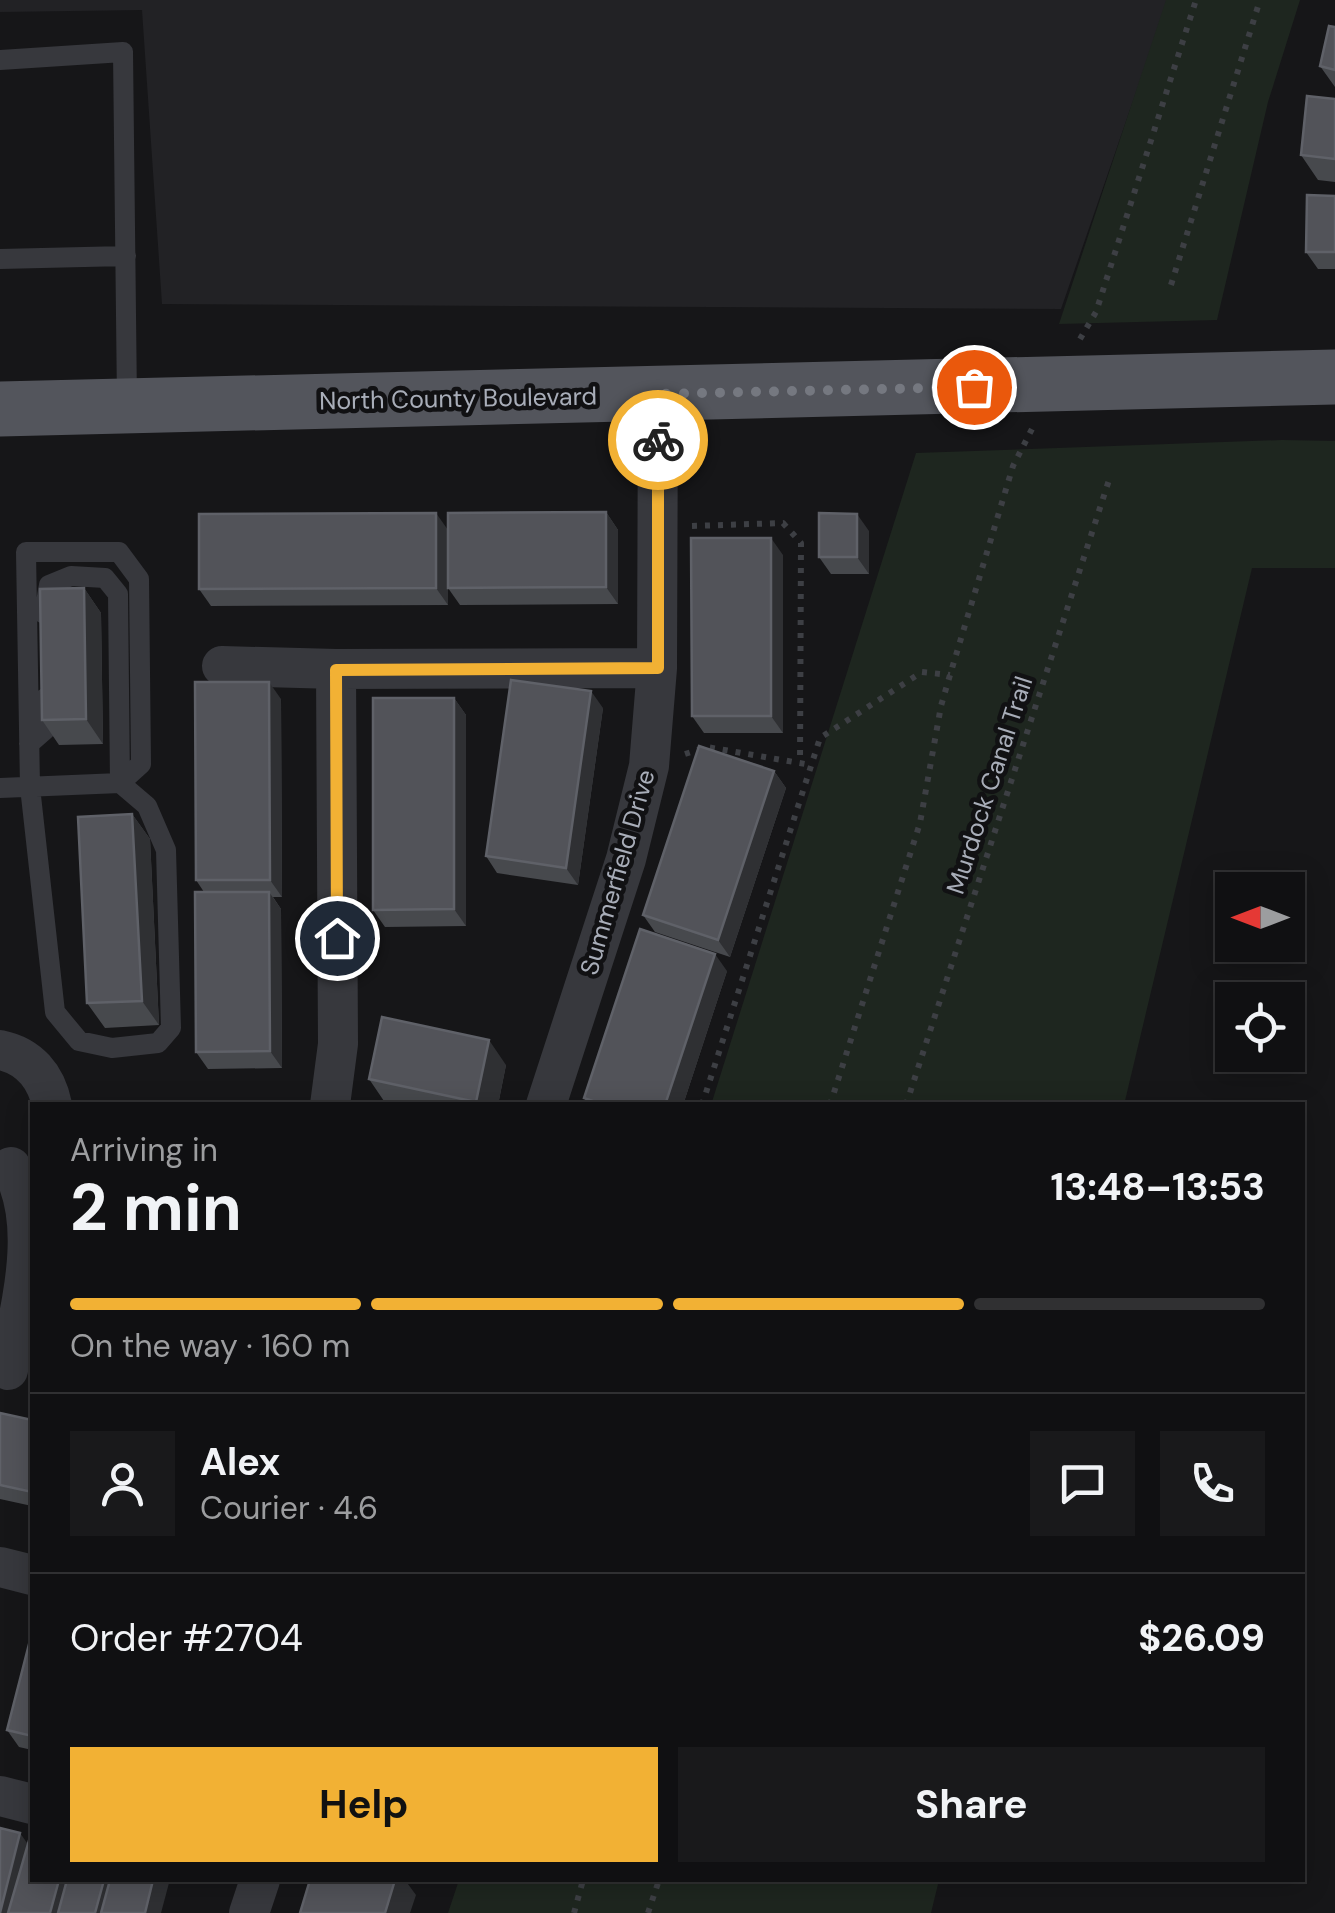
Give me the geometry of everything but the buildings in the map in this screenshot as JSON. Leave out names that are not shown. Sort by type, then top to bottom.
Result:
[{"type":"main road","name":"North County Boulevard","points":[[0,409],[1335,377]]},
{"type":"street","name":"Summerfield Drive","points":[[547,1102],[626,859],[650,754],[658,668],[658,394]]},
{"type":"street","points":[[222,666],[336,670],[658,668]]},
{"type":"street","points":[[330,1102],[338,1044],[336,670]]},
{"type":"street","points":[[0,1050],[34,1066],[43,1078],[51,1102]]},
{"type":"street","points":[[13,1372],[27,1223],[24,1190],[15,1163]]},
{"type":"street","points":[[0,1567],[30,1574]]},
{"type":"street","points":[[0,1796],[30,1804]]},
{"type":"street","points":[[249,1913],[259,1882]]},
{"type":"lane","points":[[0,60],[123,52],[127,406]]},
{"type":"lane","points":[[0,260],[126,256]]},
{"type":"lane","points":[[0,788],[30,787],[120,783],[141,764],[138,579],[119,552],[26,552],[29,744],[30,787],[55,1012],[79,1041],[112,1048],[158,1043],[172,1028],[166,850],[147,806],[120,783],[118,594],[105,578],[71,576],[49,585],[44,605],[45,730],[29,744]]},
{"type":"path","points":[[831,1102],[920,823],[941,706],[1014,466],[1096,312],[1196,0]]},
{"type":"path","points":[[1171,284],[1260,0]]},
{"type":"path","name":"Murdock Canal Trail","points":[[907,1102],[1110,477]]},
{"type":"path","points":[[658,527],[783,522],[801,543],[800,763]]},
{"type":"path","points":[[703,1102],[820,738],[922,672],[950,675]]},
{"type":"path","points":[[650,754],[690,754],[706,747],[811,765]]},
{"type":"path","points":[[574,1913],[582,1882]]},
{"type":"path","points":[[648,1913],[657,1882]]},
{"type":"shaded area","points":[[0,0],[1168,0],[1061,309],[162,304],[142,10],[0,12]]},
{"type":"shaded area","points":[[1166,0],[1300,0],[1268,102],[1217,320],[1059,324]]},
{"type":"shaded area","points":[[1335,441],[1335,568],[1252,568],[1125,1102],[712,1102],[916,453]]},
{"type":"shaded area","points":[[458,1882],[939,1882],[931,1913],[448,1913]]},
{"type":"way so far","points":[[658,440],[658,394],[974,387]]},
{"type":"route","points":[[337,938],[336,670],[658,668],[658,440]]}]
